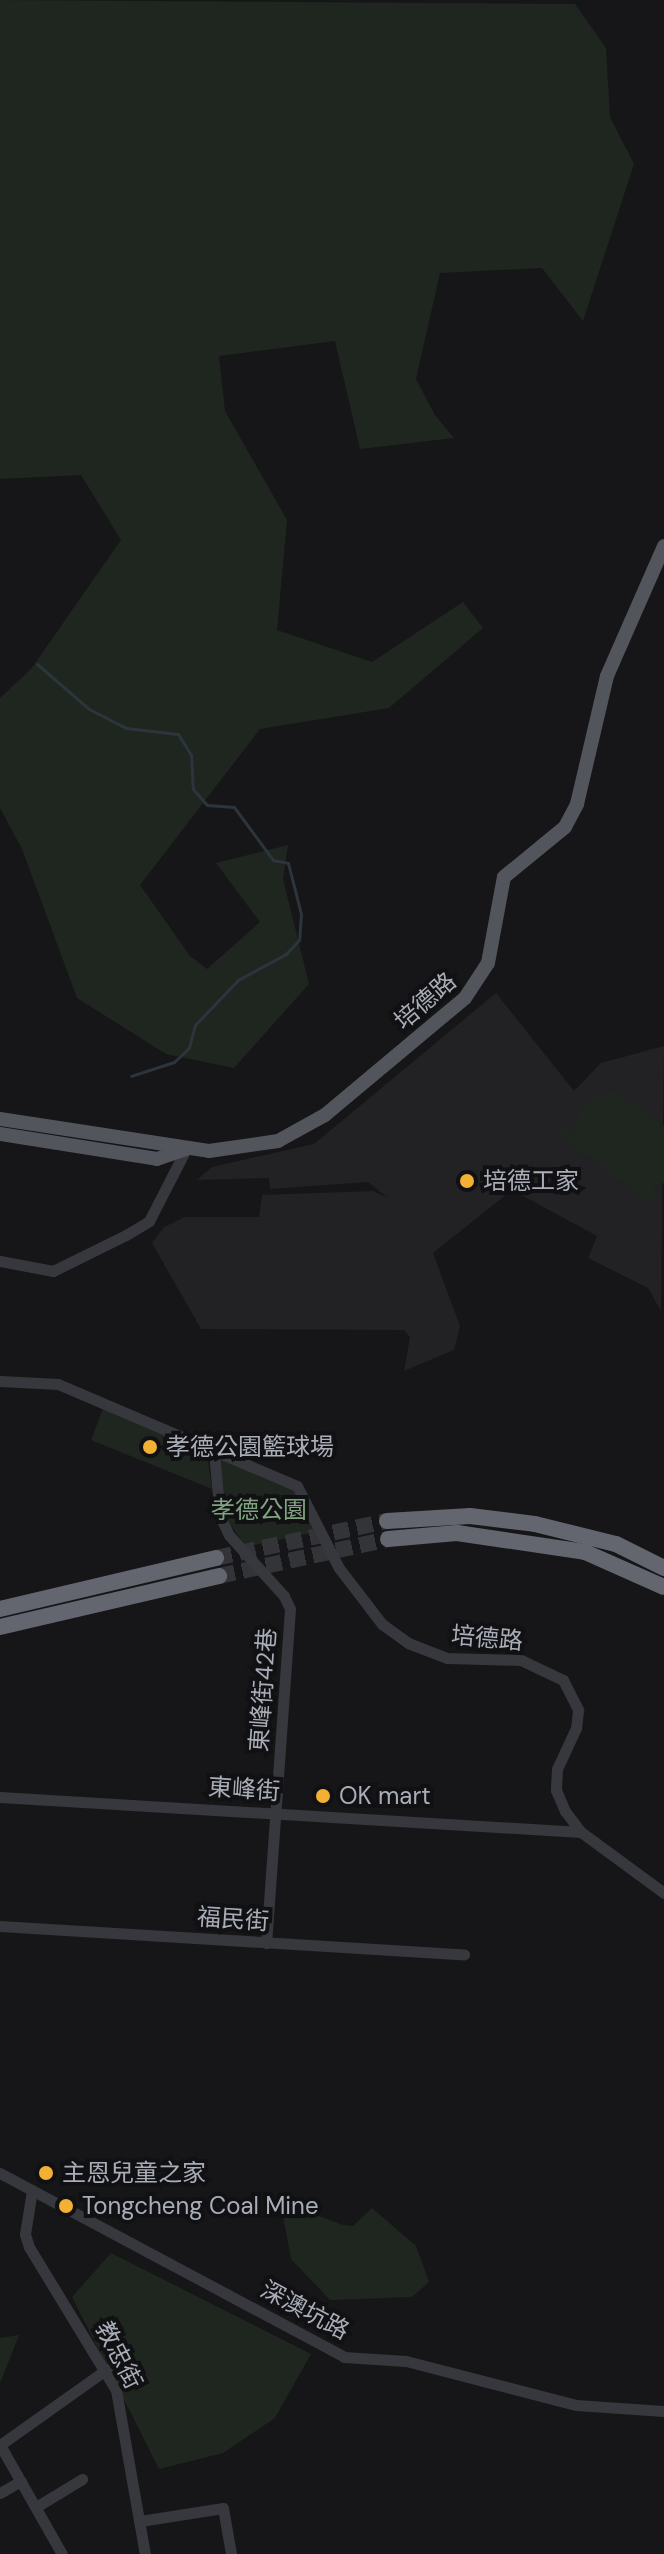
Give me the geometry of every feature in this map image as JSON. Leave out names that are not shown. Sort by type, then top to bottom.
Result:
[{"type":"highway","points":[[388,1539],[424,1525],[494,1519],[591,1536],[636,1562],[664,1587]]},
{"type":"highway","points":[[387,1521],[491,1536],[664,1568]]},
{"type":"highway","points":[[0,1609],[216,1558]]},
{"type":"highway","points":[[0,1627],[219,1576]]},
{"type":"main road","name":"培德路","points":[[186,1149],[209,1151],[278,1141],[301,1132],[481,981],[504,877],[565,827],[577,804],[607,676],[664,546]]},
{"type":"main road","points":[[0,1119],[186,1149]]},
{"type":"main road","points":[[0,1134],[157,1159],[186,1149]]},
{"type":"street","points":[[0,1261],[53,1271],[126,1235],[149,1221],[186,1149]]},
{"type":"street","name":"培德路","points":[[0,1381],[58,1384],[297,1486],[339,1568],[382,1624],[408,1643],[447,1658],[521,1660],[563,1680],[575,1699],[578,1722],[560,1760],[556,1790],[581,1832],[664,1893]]},
{"type":"street","name":"東峰街42巷","points":[[214,1453],[224,1526],[290,1609],[266,1943]]},
{"type":"street","name":"東峰街","points":[[0,1797],[581,1832]]},
{"type":"street","name":"福民街","points":[[0,1926],[464,1954]]},
{"type":"street","name":"深澳坑路","points":[[0,2173],[344,2357],[406,2361],[576,2405],[664,2411]]},
{"type":"street","name":"教忠街","points":[[32,2190],[25,2234],[29,2247],[107,2369],[121,2410],[145,2554]]},
{"type":"street","points":[[62,2554],[0,2445],[107,2369]]},
{"type":"street","points":[[36,2507],[82,2479]]},
{"type":"street","points":[[0,2493],[21,2481]]},
{"type":"street","points":[[140,2521],[223,2508],[231,2554]]},
{"type":"shaded area","name":"培德工家","points":[[496,993],[574,1091],[601,1063],[664,1046],[661,1311],[648,1288],[588,1258],[597,1236],[512,1190],[433,1253],[460,1326],[454,1350],[404,1371],[410,1337],[404,1330],[201,1329],[152,1243],[164,1227],[185,1217],[259,1217],[262,1195],[373,1191],[388,1198],[368,1182],[270,1189],[269,1178],[197,1180],[212,1167],[314,1144]]},
{"type":"green space","points":[[0,0],[575,4],[606,48],[610,117],[634,164],[583,321],[542,268],[440,273],[416,379],[435,415],[454,438],[360,449],[335,341],[219,356],[225,411],[287,520],[277,630],[372,662],[463,602],[483,628],[389,708],[260,729],[140,885],[190,956],[207,969],[260,922],[216,863],[288,845],[283,879],[309,984],[234,1068],[166,1054],[77,998],[22,849],[0,808],[0,698],[31,669],[121,540],[81,475],[0,479]]},
{"type":"green space","points":[[607,1091],[622,1095],[664,1126],[664,1183],[651,1188],[659,1194],[653,1204],[558,1135],[564,1127],[574,1134],[580,1108]]},
{"type":"green space","name":"孝德公園籃球場","points":[[104,1406],[207,1454],[212,1489],[91,1440]]},
{"type":"green space","name":"孝德公園","points":[[217,1457],[292,1487],[316,1532],[246,1547],[224,1515]]},
{"type":"green space","points":[[287,2192],[316,2215],[343,2225],[353,2226],[372,2208],[416,2246],[429,2282],[412,2297],[330,2300],[291,2259],[279,2194]]},
{"type":"green space","points":[[111,2253],[311,2354],[275,2418],[223,2453],[159,2469],[72,2297]]},
{"type":"green space","points":[[19,2335],[1,2381],[0,2381],[0,2338]]},
{"type":"waterway","points":[[37,664],[89,709],[126,728],[178,734],[191,755],[193,789],[207,805],[234,807],[273,860],[288,863],[301,914],[299,940],[286,954],[238,980],[195,1025],[189,1048],[174,1062],[131,1076]]},
{"type":"tunnel","points":[[216,1558],[387,1521]]},
{"type":"tunnel","points":[[219,1576],[388,1539]]},
{"type":"place","name":"培德工家","points":[[467,1181]]},
{"type":"place","name":"孝德公園籃球場","points":[[150,1447]]},
{"type":"place","name":"OK mart","points":[[323,1796]]},
{"type":"place","name":"主恩兒童之家","points":[[46,2173]]},
{"type":"place","name":"Tongcheng Coal Mine","points":[[66,2206]]}]
